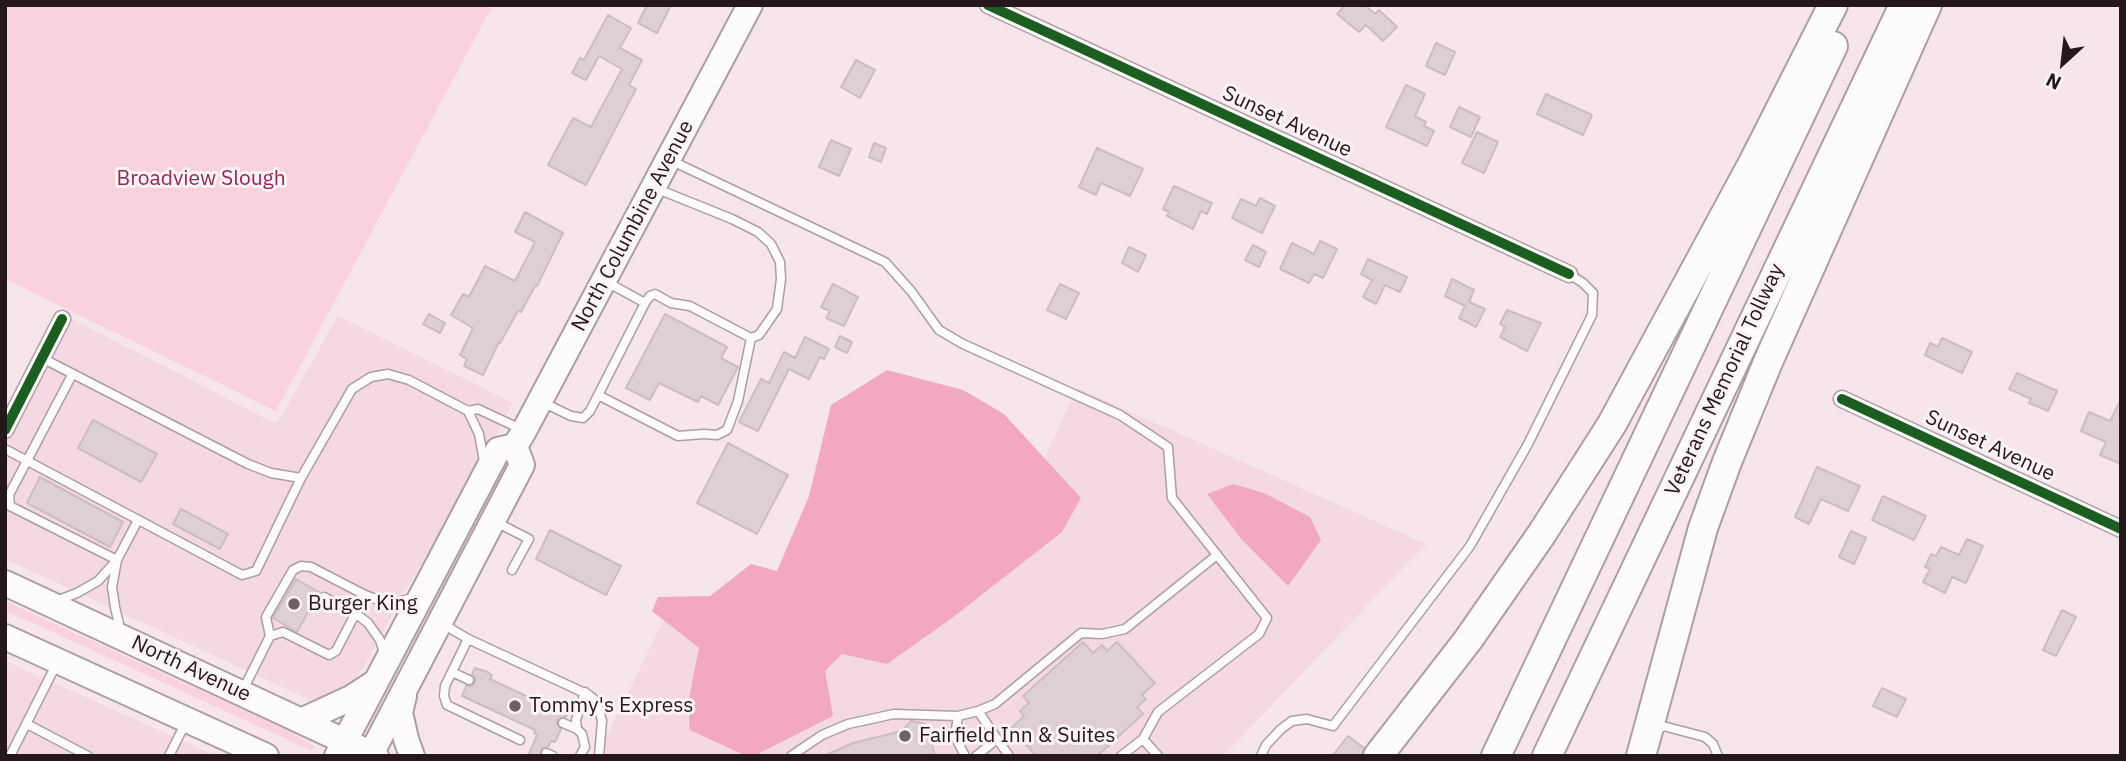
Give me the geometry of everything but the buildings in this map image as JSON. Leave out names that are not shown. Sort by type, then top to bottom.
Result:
[{"type":"highway","points":[[1378,756],[1468,640],[1541,535],[1612,424],[1753,163],[1833,5]]},
{"type":"highway","points":[[1496,756],[1853,5]]},
{"type":"highway","name":"Veterans Memorial Tollway","points":[[1547,756],[1904,5]]},
{"type":"highway","points":[[1643,748],[1703,528],[1727,462],[1768,362],[1927,5]]},
{"type":"main road","name":"North Columbine Avenue","points":[[341,749],[498,450],[519,438],[540,401],[750,5]]},
{"type":"main road","name":"North Columbine Avenue","points":[[372,755],[408,680],[522,465],[519,438]]},
{"type":"main road","name":"North Avenue","points":[[5,583],[301,721],[341,749],[372,755]]},
{"type":"main road","points":[[5,637],[266,756]]},
{"type":"main road","points":[[408,680],[400,713],[412,756]]},
{"type":"main road","points":[[301,721],[351,698],[375,683]]},
{"type":"street","name":"Sunset Avenue","points":[[988,5],[1569,274]]},
{"type":"street","points":[[5,430],[62,319]]},
{"type":"street","name":"Sunset Avenue","points":[[1842,399],[2121,529]]},
{"type":"lane","points":[[668,159],[884,262],[911,291],[939,330],[963,344],[1121,415],[1168,447],[1172,498],[1267,618],[1259,634],[1158,712],[1143,739],[1121,756]]},
{"type":"lane","points":[[540,401],[571,416],[583,418],[590,411],[645,303],[655,294],[671,303],[690,306],[751,338],[759,335],[776,309],[781,279],[780,262],[771,244],[758,232],[653,187]]},
{"type":"lane","points":[[1261,756],[1266,745],[1292,721],[1307,719],[1333,726],[1469,546],[1528,444],[1592,315],[1593,293],[1569,274]]},
{"type":"lane","points":[[604,280],[645,303]]},
{"type":"lane","points":[[598,395],[678,436],[717,435],[727,430],[738,401],[751,338]]},
{"type":"lane","points":[[42,358],[248,464],[271,473],[301,478]]},
{"type":"lane","points":[[5,449],[242,575],[256,570],[301,478],[352,389],[371,377],[388,374],[409,380],[468,411],[478,409],[519,438]]},
{"type":"lane","points":[[72,375],[9,495],[10,506],[117,560]]},
{"type":"lane","points":[[468,411],[483,450],[485,475]]},
{"type":"lane","points":[[50,604],[98,581],[117,560],[138,520]]},
{"type":"lane","points":[[493,521],[528,539],[512,570]]},
{"type":"lane","points":[[791,756],[822,735],[848,724],[894,714],[958,716],[995,704],[1081,633],[1102,634],[1125,629],[1217,555]]},
{"type":"lane","points":[[117,560],[112,587],[122,637]]},
{"type":"lane","points":[[242,693],[270,636],[267,617],[293,570],[301,566],[311,567],[365,595],[389,604],[422,595]]},
{"type":"lane","points":[[270,636],[283,632],[329,654],[336,651],[365,595]]},
{"type":"lane","points":[[324,597],[368,623],[387,661]]},
{"type":"lane","points":[[439,623],[585,692],[597,702],[602,721],[599,756]]},
{"type":"lane","points":[[468,639],[445,686],[447,705],[520,740]]},
{"type":"lane","points":[[10,756],[58,660]]},
{"type":"lane","points":[[452,672],[469,680]]},
{"type":"lane","points":[[577,729],[576,720],[585,692]]},
{"type":"lane","points":[[978,711],[1009,756]]},
{"type":"lane","points":[[958,716],[955,736],[965,756]]},
{"type":"lane","points":[[169,756],[187,719]]},
{"type":"lane","points":[[563,723],[582,734],[585,747],[580,756]]},
{"type":"lane","points":[[27,724],[88,756]]},
{"type":"lane","points":[[1643,748],[1663,726],[1705,737],[1713,744],[1718,756]]},
{"type":"lane","points":[[1143,739],[1158,756]]},
{"type":"lane","points":[[976,756],[996,740]]},
{"type":"shaded area","points":[[338,316],[513,403],[471,482],[402,596],[364,667],[341,694],[319,703],[308,699],[5,559],[5,443],[70,318],[277,424]]},
{"type":"shaded area","points":[[887,370],[963,390],[1004,414],[1081,498],[1062,532],[952,618],[887,664],[842,654],[825,671],[833,716],[754,756],[746,756],[690,730],[688,703],[699,648],[652,611],[658,597],[710,596],[751,564],[777,571],[809,496],[831,405]]},
{"type":"shaded area","points":[[1078,388],[1426,544],[1223,756],[597,756],[668,611],[1032,483]]},
{"type":"shaded area","points":[[1233,484],[1264,493],[1310,517],[1321,540],[1288,586],[1242,540],[1207,494]]},
{"type":"shaded area","points":[[5,661],[121,713],[216,756],[5,756]]},
{"type":"green space","name":"Broadview Slough","points":[[5,5],[493,5],[276,411],[5,279]]},
{"type":"green space","points":[[5,601],[291,732],[314,746],[312,751],[5,612]]},
{"type":"cycle path","points":[[988,5],[1569,274]]},
{"type":"cycle path","points":[[5,430],[62,319]]},
{"type":"cycle path","points":[[1842,399],[2121,529]]},
{"type":"place","name":"Burger King","points":[[294,604]]},
{"type":"place","name":"Tommy's Express","points":[[515,706]]},
{"type":"place","name":"Fairfield Inn & Suites","points":[[905,736]]}]
